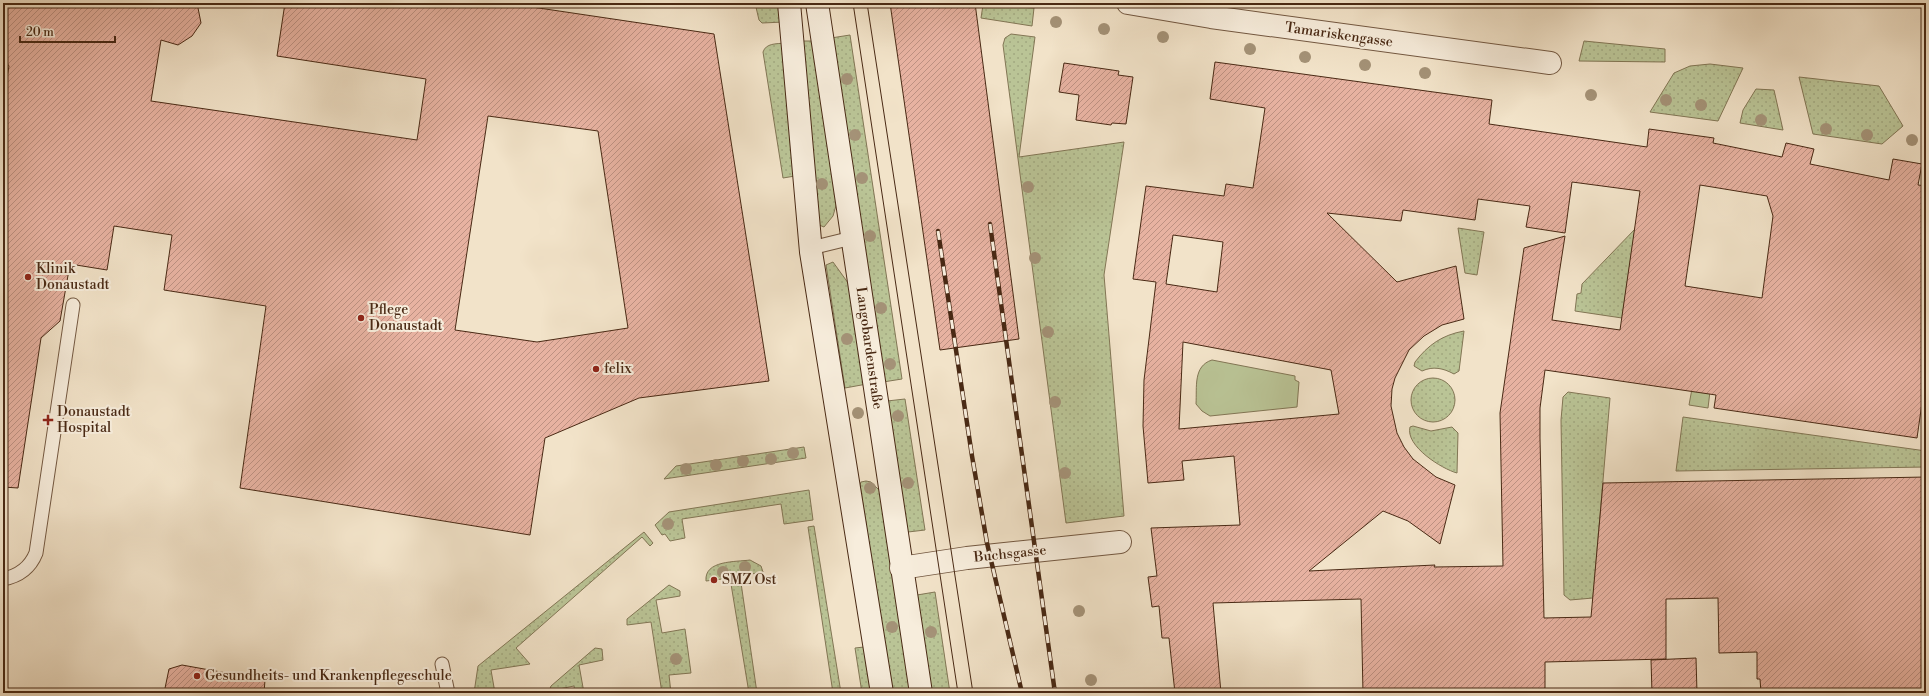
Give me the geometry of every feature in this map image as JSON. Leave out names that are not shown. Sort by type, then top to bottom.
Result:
[{"type":"street","points":[[789,3],[811,248],[882,693]]},
{"type":"street","name":"Langobardenstraße","points":[[817,3],[921,693]]},
{"type":"street","name":"Tamariskengasse","points":[[1128,3],[1226,19],[1550,63]]},
{"type":"street","name":"Buchsgasse","points":[[901,568],[968,558],[1120,542]]},
{"type":"lane","points":[[811,248],[852,238]]},
{"type":"lane","points":[[3,579],[14,577],[31,565],[36,554],[73,305]]},
{"type":"lane","points":[[442,664],[448,693]]},
{"type":"green space","points":[[755,3],[781,3],[784,22],[762,23],[759,20]]},
{"type":"green space","points":[[983,5],[1034,8],[1032,26],[981,18]]},
{"type":"green space","points":[[1011,34],[1035,37],[1019,157],[1124,142],[1104,275],[1124,516],[1066,523],[1003,45],[1005,38]]},
{"type":"green space","points":[[850,35],[902,379],[883,382],[831,38]]},
{"type":"green space","points":[[802,41],[814,41],[837,202],[833,216],[824,227],[819,225]]},
{"type":"green space","points":[[1584,41],[1665,49],[1665,62],[1579,61]]},
{"type":"green space","points":[[785,43],[795,176],[783,178],[763,52],[769,45]]},
{"type":"green space","points":[[1710,64],[1743,68],[1718,121],[1650,112],[1674,73],[1690,66]]},
{"type":"green space","points":[[1799,77],[1879,86],[1903,126],[1882,144],[1813,134]]},
{"type":"green space","points":[[1756,89],[1774,90],[1783,130],[1740,123],[1743,110]]},
{"type":"green space","points":[[1458,228],[1484,232],[1477,275],[1465,273]]},
{"type":"green space","points":[[1635,229],[1622,318],[1575,311],[1577,294],[1581,293],[1582,284]]},
{"type":"green space","points":[[833,262],[851,287],[867,384],[845,388],[826,265]]},
{"type":"green space","points":[[1464,331],[1459,371],[1454,374],[1438,368],[1422,371],[1414,366],[1415,362],[1430,346],[1442,338]]},
{"type":"green space","points":[[1698,356],[1714,358],[1708,408],[1689,405]]},
{"type":"green space","points":[[1212,360],[1295,376],[1295,380],[1299,382],[1297,407],[1210,416],[1202,411],[1196,404],[1196,391],[1199,372],[1206,363]]},
{"type":"green space","points":[[1429,378],[1437,378],[1442,379],[1449,384],[1454,391],[1454,409],[1449,416],[1442,421],[1429,422],[1421,419],[1414,412],[1411,404],[1411,396],[1414,388],[1421,381]]},
{"type":"green space","points":[[1568,392],[1610,398],[1593,598],[1570,600],[1564,595],[1561,420],[1563,397]]},
{"type":"green space","points":[[905,399],[925,530],[908,532],[905,523],[887,401]]},
{"type":"green space","points":[[1683,417],[1926,451],[1926,467],[1676,471]]},
{"type":"green space","points":[[1413,426],[1431,431],[1452,427],[1458,433],[1457,473],[1450,471],[1434,462],[1419,449],[1413,442],[1410,434],[1410,427]]},
{"type":"green space","points":[[804,447],[806,458],[664,479],[676,466]]},
{"type":"green space","points":[[861,482],[871,482],[880,491],[914,693],[892,693],[860,485]]},
{"type":"green space","points":[[809,490],[813,520],[784,524],[781,504],[682,519],[685,538],[670,541],[665,534],[662,535],[655,525],[669,512]]},
{"type":"green space","points":[[814,526],[841,693],[833,693],[808,527]]},
{"type":"green space","points":[[644,532],[653,543],[650,546],[642,537],[516,648],[530,664],[491,670],[495,693],[474,693],[478,666]]},
{"type":"green space","points":[[750,560],[761,566],[763,572],[740,576],[757,693],[749,693],[730,578],[706,581],[707,574],[710,569],[715,566],[722,563]]},
{"type":"green space","points":[[669,585],[680,591],[680,596],[656,600],[662,633],[685,629],[691,673],[669,675],[671,693],[662,693],[651,622],[627,625],[627,619]]},
{"type":"green space","points":[[935,592],[950,693],[931,693],[917,595]]},
{"type":"green space","points":[[864,647],[874,693],[862,693],[855,648]]},
{"type":"green space","points":[[595,648],[602,649],[603,660],[579,665],[584,693],[575,693],[574,686],[549,691],[551,686]]},
{"type":"building","points":[[3,3],[197,3],[201,23],[192,36],[178,45],[161,40],[151,101],[417,140],[426,79],[277,56],[285,3],[505,3],[714,34],[769,381],[639,398],[545,438],[530,535],[240,488],[266,306],[164,290],[172,235],[114,226],[107,270],[70,264],[60,321],[41,338],[18,488],[3,487],[3,100],[9,66],[3,58]],"holes":[[[488,116],[598,131],[628,328],[537,342],[455,330]]]},
{"type":"building","points":[[890,3],[975,3],[1019,339],[940,350]]},
{"type":"building","points":[[1215,62],[1492,100],[1489,124],[1647,147],[1649,129],[1714,138],[1713,143],[1782,157],[1786,143],[1814,149],[1810,164],[1889,180],[1893,159],[1922,164],[1918,185],[1926,186],[1926,375],[1917,438],[1714,408],[1716,395],[1545,370],[1540,408],[1540,438],[1544,618],[1591,617],[1603,483],[1926,477],[1926,693],[1761,693],[1760,679],[1757,679],[1757,652],[1719,653],[1718,598],[1666,599],[1666,659],[1545,662],[1545,693],[1363,693],[1361,599],[1213,603],[1221,693],[1175,693],[1169,638],[1162,638],[1159,606],[1152,607],[1148,577],[1157,576],[1151,528],[1240,525],[1234,456],[1182,461],[1184,480],[1148,483],[1143,426],[1144,380],[1156,282],[1133,279],[1146,186],[1224,196],[1226,184],[1253,188],[1265,108],[1210,99]],"holes":[[[1572,182],[1640,191],[1620,330],[1552,320],[1565,236],[1524,248],[1500,413],[1503,566],[1434,567],[1435,565],[1309,571],[1383,511],[1408,521],[1440,544],[1455,485],[1436,477],[1413,459],[1404,447],[1397,433],[1391,406],[1392,389],[1395,378],[1409,350],[1424,336],[1442,325],[1464,319],[1456,266],[1397,282],[1327,213],[1401,221],[1403,210],[1475,220],[1478,199],[1530,206],[1526,227],[1565,233]],[[1700,185],[1767,196],[1773,216],[1762,298],[1685,286]],[[1173,235],[1223,242],[1217,292],[1166,284]],[[1183,342],[1331,370],[1339,414],[1179,429]]]},
{"type":"building","points":[[1064,63],[1119,71],[1118,75],[1133,77],[1126,124],[1112,123],[1111,125],[1076,120],[1079,95],[1059,92]]},
{"type":"building","points":[[1696,658],[1697,693],[1652,693],[1651,660]]},
{"type":"building","name":"Gesundheits- und Krankenpflegeschule","points":[[182,665],[265,680],[264,693],[164,693],[169,669]]},
{"type":"tram line","points":[[853,3],[958,693]]},
{"type":"tram line","points":[[867,3],[973,693]]},
{"type":"railway","points":[[990,224],[1055,693]]},
{"type":"railway","points":[[938,231],[972,456],[987,543],[1022,693]]},
{"type":"place","name":"Klinik Donaustadt","points":[[28,277]]},
{"type":"place","name":"Pflege Donaustadt","points":[[361,318]]},
{"type":"place","name":"felix","points":[[596,369]]},
{"type":"place","name":"Donaustadt Hospital","points":[[48,420]]},
{"type":"place","name":"SMZ Ost","points":[[714,580]]},
{"type":"place","name":"Gesundheits- und Krankenpflegeschule","points":[[197,676]]}]
